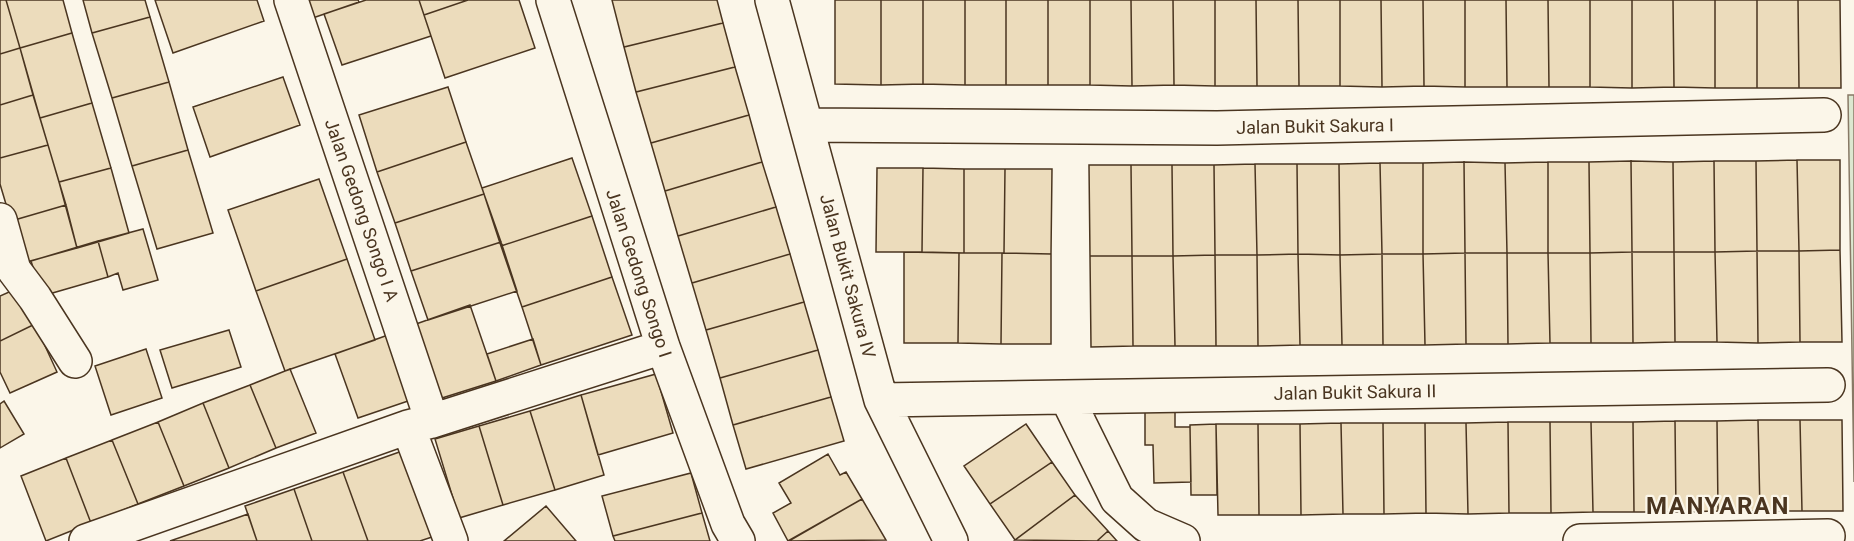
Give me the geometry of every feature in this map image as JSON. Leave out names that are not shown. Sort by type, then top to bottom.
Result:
[{"type":"street","name":"Jalan Gedong Songo I A","points":[[291,0],[420,424],[451,541]]},
{"type":"street","name":"Jalan Gedong Songo I","points":[[553,0],[663,348],[728,524],[738,541]]},
{"type":"street","name":"Jalan Bukit Sakura IV","points":[[772,0],[881,400],[951,541]]},
{"type":"street","name":"Jalan Bukit Sakura I","points":[[807,125],[1217,128],[1824,114]]},
{"type":"street","points":[[0,220],[7,274],[35,298],[75,361]]},
{"type":"street","points":[[86,541],[420,424],[663,348]]},
{"type":"street","name":"Jalan Bukit Sakura II","points":[[881,400],[1828,385]]},
{"type":"street","points":[[1067,398],[1116,499],[1146,525],[1183,541]]},
{"type":"street","points":[[1580,541],[1828,536]]},
{"type":"green space","points":[[1848,95],[1854,95],[1854,482]]},
{"type":"building","points":[[0,0],[6,0],[20,48],[0,54]]},
{"type":"building","points":[[6,0],[63,0],[72,33],[20,48]]},
{"type":"building","points":[[83,0],[145,0],[150,17],[92,33]]},
{"type":"building","points":[[155,0],[257,0],[264,21],[173,53]]},
{"type":"building","points":[[301,0],[358,0],[359,2],[307,20]]},
{"type":"building","points":[[366,0],[419,0],[431,36],[342,65],[324,14]]},
{"type":"building","points":[[419,0],[468,0],[424,15]]},
{"type":"building","points":[[468,0],[519,0],[535,48],[445,78],[424,15]]},
{"type":"building","points":[[612,0],[717,0],[723,23],[624,47]]},
{"type":"building","points":[[835,0],[881,0],[881,85],[835,84]]},
{"type":"building","points":[[881,0],[923,0],[923,84],[881,85]]},
{"type":"building","points":[[923,0],[965,0],[965,85],[923,84]]},
{"type":"building","points":[[965,0],[1006,0],[1006,85],[965,85]]},
{"type":"building","points":[[1006,0],[1048,0],[1048,85],[1006,85]]},
{"type":"building","points":[[1048,0],[1090,0],[1090,85],[1048,85]]},
{"type":"building","points":[[1090,0],[1131,0],[1132,86],[1090,85]]},
{"type":"building","points":[[1131,0],[1173,0],[1174,85],[1132,86]]},
{"type":"building","points":[[1173,0],[1215,0],[1215,86],[1174,85]]},
{"type":"building","points":[[1215,0],[1256,0],[1257,86],[1215,86]]},
{"type":"building","points":[[1256,0],[1298,0],[1299,86],[1257,86]]},
{"type":"building","points":[[1298,0],[1340,0],[1340,86],[1299,86]]},
{"type":"building","points":[[1340,0],[1381,0],[1382,87],[1340,86]]},
{"type":"building","points":[[1381,0],[1423,0],[1424,86],[1382,87]]},
{"type":"building","points":[[1423,0],[1465,0],[1465,87],[1424,86]]},
{"type":"building","points":[[1465,0],[1506,0],[1507,87],[1465,87]]},
{"type":"building","points":[[1506,0],[1548,0],[1549,87],[1507,87]]},
{"type":"building","points":[[1548,0],[1590,0],[1590,87],[1549,87]]},
{"type":"building","points":[[1590,0],[1632,0],[1632,88],[1590,87]]},
{"type":"building","points":[[1632,0],[1673,0],[1674,87],[1632,88]]},
{"type":"building","points":[[1673,0],[1715,0],[1715,88],[1674,87]]},
{"type":"building","points":[[1715,0],[1757,0],[1757,88],[1715,88]]},
{"type":"building","points":[[1757,0],[1798,0],[1799,88],[1757,88]]},
{"type":"building","points":[[1798,0],[1840,0],[1841,88],[1799,88]]},
{"type":"building","points":[[150,17],[169,82],[112,98],[92,33]]},
{"type":"building","points":[[723,23],[735,67],[636,92],[624,47]]},
{"type":"building","points":[[72,33],[92,103],[40,118],[20,48]]},
{"type":"building","points":[[20,48],[33,95],[0,105],[0,54]]},
{"type":"building","points":[[735,67],[749,115],[651,143],[636,92]]},
{"type":"building","points":[[283,77],[300,125],[210,157],[193,107]]},
{"type":"building","points":[[169,82],[188,150],[132,166],[112,98]]},
{"type":"building","points":[[448,87],[466,142],[377,172],[359,115]]},
{"type":"building","points":[[33,95],[48,145],[0,158],[0,105]]},
{"type":"building","points":[[92,103],[111,168],[59,182],[40,118]]},
{"type":"building","points":[[749,115],[762,162],[665,191],[651,143]]},
{"type":"building","points":[[466,142],[484,194],[395,223],[377,172]]},
{"type":"building","points":[[48,145],[66,205],[11,221],[0,184],[0,158]]},
{"type":"building","points":[[188,150],[213,233],[157,249],[132,166]]},
{"type":"building","points":[[572,158],[592,216],[501,246],[482,188]]},
{"type":"building","points":[[1797,160],[1799,251],[1757,251],[1756,161]]},
{"type":"building","points":[[1797,160],[1840,160],[1840,250],[1799,251]]},
{"type":"building","points":[[1631,161],[1632,252],[1590,253],[1589,162]]},
{"type":"building","points":[[1631,161],[1673,162],[1674,252],[1632,252]]},
{"type":"building","points":[[1714,161],[1715,252],[1674,252],[1673,162]]},
{"type":"building","points":[[1714,161],[1756,161],[1757,251],[1715,252]]},
{"type":"building","points":[[762,162],[776,207],[678,236],[665,191]]},
{"type":"building","points":[[1464,162],[1465,253],[1423,254],[1423,163]]},
{"type":"building","points":[[1464,162],[1505,163],[1507,253],[1465,253]]},
{"type":"building","points":[[1548,162],[1589,162],[1590,253],[1548,253]]},
{"type":"building","points":[[1548,162],[1548,253],[1507,253],[1505,163]]},
{"type":"building","points":[[1380,163],[1382,254],[1340,255],[1339,164]]},
{"type":"building","points":[[1380,163],[1423,163],[1423,254],[1382,254]]},
{"type":"building","points":[[1255,164],[1257,255],[1215,255],[1214,165]]},
{"type":"building","points":[[1255,164],[1297,164],[1298,254],[1257,255]]},
{"type":"building","points":[[1297,164],[1339,164],[1340,255],[1298,254]]},
{"type":"building","points":[[1089,165],[1131,165],[1132,256],[1090,256]]},
{"type":"building","points":[[1131,165],[1172,165],[1173,256],[1132,256]]},
{"type":"building","points":[[1172,165],[1214,165],[1215,255],[1173,256]]},
{"type":"building","points":[[111,168],[129,233],[77,248],[59,182]]},
{"type":"building","points":[[877,168],[923,168],[922,252],[876,252]]},
{"type":"building","points":[[923,168],[964,169],[964,253],[922,252]]},
{"type":"building","points":[[964,169],[1005,169],[1004,253],[964,253]]},
{"type":"building","points":[[1005,169],[1052,169],[1051,254],[1004,253]]},
{"type":"building","points":[[319,179],[347,259],[256,291],[228,210]]},
{"type":"building","points":[[484,194],[501,242],[411,271],[395,223]]},
{"type":"building","points":[[66,205],[77,248],[23,263],[11,221]]},
{"type":"building","points":[[776,207],[790,254],[692,283],[678,236]]},
{"type":"building","points":[[592,216],[612,277],[522,307],[501,246]]},
{"type":"building","points":[[143,229],[158,280],[123,290],[118,273],[108,277],[98,241]]},
{"type":"building","points":[[98,241],[108,277],[42,296],[31,261]]},
{"type":"building","points":[[501,242],[517,291],[428,320],[411,271]]},
{"type":"building","points":[[1840,250],[1842,342],[1800,342],[1799,251]]},
{"type":"building","points":[[1757,251],[1758,343],[1717,342],[1715,252]]},
{"type":"building","points":[[1757,251],[1799,251],[1800,342],[1758,343]]},
{"type":"building","points":[[904,252],[959,253],[958,343],[904,343]]},
{"type":"building","points":[[1632,252],[1633,343],[1591,343],[1590,253]]},
{"type":"building","points":[[1632,252],[1674,252],[1675,342],[1633,343]]},
{"type":"building","points":[[1674,252],[1715,252],[1717,342],[1675,342]]},
{"type":"building","points":[[959,253],[1002,253],[1001,344],[958,343]]},
{"type":"building","points":[[1002,253],[1051,254],[1051,344],[1001,344]]},
{"type":"building","points":[[1465,253],[1466,344],[1425,345],[1423,254]]},
{"type":"building","points":[[1465,253],[1507,253],[1508,344],[1466,344]]},
{"type":"building","points":[[1507,253],[1548,253],[1550,343],[1508,344]]},
{"type":"building","points":[[1548,253],[1590,253],[1591,343],[1550,343]]},
{"type":"building","points":[[790,254],[804,302],[706,330],[692,283]]},
{"type":"building","points":[[1298,254],[1300,345],[1258,346],[1257,255]]},
{"type":"building","points":[[1298,254],[1340,255],[1342,345],[1300,345]]},
{"type":"building","points":[[1382,254],[1383,345],[1342,345],[1340,255]]},
{"type":"building","points":[[1382,254],[1423,254],[1425,345],[1383,345]]},
{"type":"building","points":[[1215,255],[1216,346],[1175,346],[1173,256]]},
{"type":"building","points":[[1215,255],[1257,255],[1258,346],[1216,346]]},
{"type":"building","points":[[1090,256],[1132,256],[1133,346],[1091,347]]},
{"type":"building","points":[[1132,256],[1173,256],[1175,346],[1133,346]]},
{"type":"building","points":[[347,259],[375,340],[285,371],[256,291]]},
{"type":"building","points":[[612,277],[632,335],[541,365],[522,307]]},
{"type":"building","points":[[18,288],[35,324],[0,341],[0,296]]},
{"type":"building","points":[[804,302],[818,350],[720,378],[706,330]]},
{"type":"building","points":[[470,305],[496,381],[442,398],[416,324]]},
{"type":"building","points":[[35,324],[57,372],[10,393],[0,372],[0,341]]},
{"type":"building","points":[[229,330],[241,367],[172,388],[160,350]]},
{"type":"building","points":[[388,335],[411,400],[358,418],[335,354]]},
{"type":"building","points":[[533,339],[541,365],[496,381],[487,354]]},
{"type":"building","points":[[146,349],[162,398],[111,415],[95,366]]},
{"type":"building","points":[[818,350],[831,397],[733,425],[720,378]]},
{"type":"building","points":[[290,369],[316,433],[276,448],[250,385]]},
{"type":"building","points":[[656,374],[673,433],[598,455],[581,395]]},
{"type":"building","points":[[250,385],[276,448],[229,468],[203,403]]},
{"type":"building","points":[[581,395],[604,475],[555,490],[530,411]]},
{"type":"building","points":[[831,397],[844,441],[746,469],[733,425]]},
{"type":"building","points":[[4,401],[24,434],[0,448],[0,404]]},
{"type":"building","points":[[203,403],[229,468],[184,486],[158,422]]},
{"type":"building","points":[[1175,407],[1175,427],[1190,427],[1191,482],[1154,483],[1153,445],[1145,445],[1145,408]]},
{"type":"building","points":[[530,411],[555,490],[503,505],[479,426]]},
{"type":"building","points":[[1758,420],[1760,511],[1718,511],[1717,421]]},
{"type":"building","points":[[1758,420],[1800,420],[1802,511],[1760,511]]},
{"type":"building","points":[[1800,420],[1842,420],[1843,511],[1802,511]]},
{"type":"building","points":[[1675,421],[1676,512],[1634,512],[1633,422]]},
{"type":"building","points":[[1675,421],[1717,421],[1718,511],[1676,512]]},
{"type":"building","points":[[158,422],[184,486],[138,504],[112,440]]},
{"type":"building","points":[[1508,422],[1509,513],[1468,514],[1466,423]]},
{"type":"building","points":[[1508,422],[1550,422],[1551,513],[1509,513]]},
{"type":"building","points":[[1550,422],[1591,422],[1593,512],[1551,513]]},
{"type":"building","points":[[1591,422],[1633,422],[1634,512],[1593,512]]},
{"type":"building","points":[[1341,423],[1343,514],[1301,515],[1300,424]]},
{"type":"building","points":[[1341,423],[1383,423],[1384,514],[1343,514]]},
{"type":"building","points":[[1383,423],[1425,423],[1426,513],[1384,514]]},
{"type":"building","points":[[1425,423],[1466,423],[1468,514],[1426,513]]},
{"type":"building","points":[[1026,424],[1052,462],[990,504],[964,466]]},
{"type":"building","points":[[1216,424],[1258,424],[1259,515],[1218,515]]},
{"type":"building","points":[[1216,424],[1217,495],[1191,495],[1190,425]]},
{"type":"building","points":[[1258,424],[1300,424],[1301,515],[1259,515]]},
{"type":"building","points":[[479,426],[503,505],[459,518],[435,439]]},
{"type":"building","points":[[112,440],[138,504],[91,523],[66,458]]},
{"type":"building","points":[[405,450],[435,536],[420,541],[368,541],[343,472]]},
{"type":"building","points":[[828,454],[840,475],[846,472],[862,499],[788,541],[773,513],[791,503],[779,483]]},
{"type":"building","points":[[66,458],[91,523],[46,541],[21,476]]},
{"type":"building","points":[[1052,462],[1075,495],[1015,540],[990,504]]},
{"type":"building","points":[[343,472],[368,541],[312,541],[294,489]]},
{"type":"building","points":[[691,473],[702,513],[613,536],[602,496]]},
{"type":"building","points":[[294,489],[312,541],[257,541],[245,506]]},
{"type":"building","points":[[1075,495],[1108,531],[1097,541],[1015,540]]},
{"type":"building","points":[[862,499],[886,540],[789,541]]},
{"type":"building","points":[[546,506],[576,541],[504,541]]},
{"type":"building","points":[[702,513],[710,541],[615,541],[613,536]]},
{"type":"building","points":[[248,514],[257,541],[170,541],[231,520]]},
{"type":"building","points":[[1108,531],[1117,541],[1097,541]]},
{"type":"district","name":"MANYARAN","points":[[1718,506]]}]
